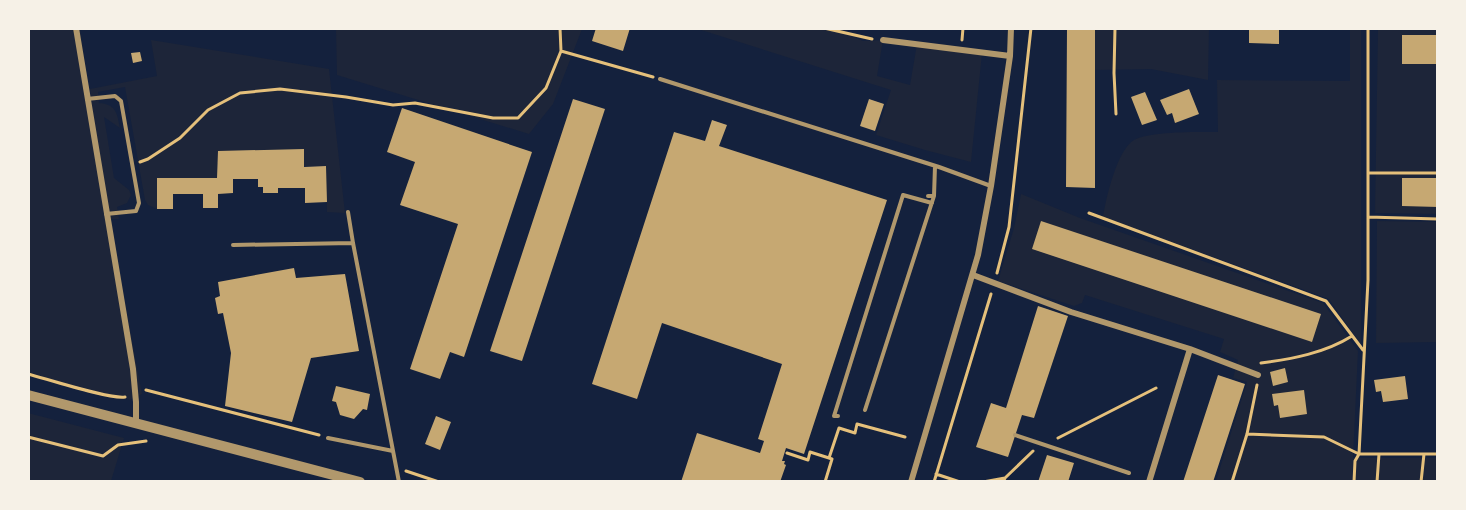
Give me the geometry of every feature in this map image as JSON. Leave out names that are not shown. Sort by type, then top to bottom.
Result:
[{"type":"street","points":[[76,28],[123,303],[135,394],[136,424]]},
{"type":"street","points":[[910,482],[973,275],[991,186],[1010,56],[1011,28]]},
{"type":"street","points":[[883,40],[1010,56]]},
{"type":"street","points":[[973,275],[1071,312],[1190,349],[1258,375]]},
{"type":"street","points":[[1149,482],[1190,349]]},
{"type":"street","points":[[28,395],[360,482]]},
{"type":"lane","points":[[660,79],[935,166],[991,186]]},
{"type":"lane","points":[[87,99],[115,96],[121,101],[139,203],[136,211],[106,214]]},
{"type":"lane","points":[[865,410],[932,203],[935,166]]},
{"type":"lane","points":[[838,416],[834,416],[834,409],[903,195],[932,203]]},
{"type":"lane","points":[[928,196],[934,196]]},
{"type":"lane","points":[[348,212],[399,482]]},
{"type":"lane","points":[[233,245],[353,243]]},
{"type":"lane","points":[[1015,435],[1129,473]]},
{"type":"lane","points":[[328,438],[393,451]]},
{"type":"path","points":[[132,165],[148,159],[180,138],[208,110],[240,93],[280,89],[393,105],[415,103],[493,118],[518,118],[546,88],[561,51],[560,28]]},
{"type":"path","points":[[824,28],[861,38],[883,40]]},
{"type":"path","points":[[934,482],[1009,227],[1031,28]]},
{"type":"path","points":[[1115,28],[1116,114]]},
{"type":"path","points":[[1354,482],[1355,461],[1359,454],[1368,280],[1368,28]]},
{"type":"path","points":[[561,51],[660,79]]},
{"type":"path","points":[[1368,173],[1437,173]]},
{"type":"path","points":[[1089,213],[1326,302],[1365,352]]},
{"type":"path","points":[[1368,217],[1437,219]]},
{"type":"path","points":[[1232,482],[1247,434],[1258,375],[1252,364],[1289,359],[1325,349],[1352,336]]},
{"type":"path","points":[[28,374],[122,399],[146,390],[328,438]]},
{"type":"path","points":[[983,482],[1004,480],[1035,450],[1156,388]]},
{"type":"path","points":[[825,482],[839,428],[855,433],[858,424],[905,437]]},
{"type":"path","points":[[1247,434],[1324,437],[1359,454],[1437,454]]},
{"type":"path","points":[[28,437],[103,456],[118,445],[144,441],[156,444]]},
{"type":"path","points":[[787,453],[808,460],[810,453],[830,458]]},
{"type":"path","points":[[1377,482],[1379,454]]},
{"type":"path","points":[[1420,482],[1424,454]]},
{"type":"path","points":[[396,467],[438,482]]},
{"type":"path","points":[[936,474],[960,482]]},
{"type":"shaded area","points":[[28,29],[80,29],[98,153],[90,89],[157,76],[151,40],[329,69],[345,213],[327,212],[326,166],[278,167],[277,162],[217,163],[217,178],[157,178],[157,209],[148,205],[145,200],[125,87],[98,92],[99,103],[112,107],[118,118],[120,128],[104,117],[114,178],[129,190],[131,195],[127,203],[117,207],[119,219],[109,219],[142,394],[130,400],[29,374]]},
{"type":"shaded area","points":[[336,29],[582,29],[553,104],[529,134],[337,75]]},
{"type":"shaded area","points":[[698,29],[835,29],[863,41],[883,40],[877,76],[910,85],[917,44],[982,53],[971,162],[876,135],[891,90]]},
{"type":"shaded area","points":[[1095,29],[1209,29],[1208,80],[1151,69],[1095,70]]},
{"type":"shaded area","points":[[1350,29],[1361,29],[1361,345],[1329,299],[1103,217],[1110,187],[1122,154],[1134,140],[1151,135],[1218,132],[1217,80],[1350,81]]},
{"type":"shaded area","points":[[1378,29],[1437,29],[1437,214],[1375,213]]},
{"type":"shaded area","points":[[1021,194],[1080,218],[1323,303],[1358,351],[1353,458],[1437,458],[1437,481],[1216,481],[1247,382],[1233,378],[1238,360],[1220,352],[1224,339],[1085,295],[1082,303],[1074,306],[998,281],[1014,228]]},
{"type":"shaded area","points":[[1377,221],[1437,222],[1437,342],[1376,343]]},
{"type":"shaded area","points":[[28,413],[124,438],[111,481],[29,481]]},
{"type":"building","points":[[596,28],[630,28],[623,51],[592,41]]},
{"type":"building","points":[[1067,28],[1095,28],[1095,188],[1066,187]]},
{"type":"building","points":[[1249,28],[1279,28],[1279,44],[1249,43]]},
{"type":"building","points":[[1402,35],[1438,35],[1438,64],[1402,64]]},
{"type":"building","points":[[140,52],[142,61],[133,63],[131,53]]},
{"type":"building","points":[[1189,89],[1199,114],[1175,123],[1172,113],[1167,115],[1160,100]]},
{"type":"building","points":[[1145,92],[1157,120],[1142,125],[1131,97]]},
{"type":"building","points":[[573,99],[605,109],[522,361],[490,351]]},
{"type":"building","points":[[869,99],[884,104],[875,131],[860,126]]},
{"type":"building","points":[[402,108],[532,152],[464,357],[450,352],[440,379],[410,369],[458,224],[400,205],[415,162],[387,152]]},
{"type":"building","points":[[712,120],[727,125],[719,146],[887,200],[804,454],[786,448],[782,461],[785,461],[786,465],[780,482],[681,482],[697,433],[760,453],[764,441],[758,439],[782,364],[662,323],[637,399],[592,384],[674,132],[705,141]]},
{"type":"building","points":[[304,149],[304,167],[326,166],[327,202],[305,203],[305,188],[278,188],[278,193],[263,193],[263,187],[258,187],[258,179],[233,179],[233,193],[218,194],[218,208],[203,208],[203,194],[173,194],[173,209],[157,209],[157,178],[217,178],[218,151]]},
{"type":"building","points":[[1402,178],[1438,178],[1438,207],[1402,206]]},
{"type":"building","points":[[1041,221],[1321,314],[1312,342],[1032,249]]},
{"type":"building","points":[[294,268],[296,278],[345,274],[359,351],[311,358],[292,422],[225,406],[231,353],[223,313],[218,314],[215,298],[220,296],[218,282]]},
{"type":"building","points":[[1038,306],[1068,316],[1034,418],[1022,415],[1008,457],[976,447],[991,403],[1006,408]]},
{"type":"building","points":[[1285,368],[1288,382],[1273,386],[1270,372]]},
{"type":"building","points":[[1218,375],[1245,384],[1213,482],[1183,482]]},
{"type":"building","points":[[1405,376],[1408,399],[1383,402],[1381,391],[1376,392],[1374,380]]},
{"type":"building","points":[[336,386],[370,394],[367,410],[363,409],[354,419],[340,415],[336,402],[332,401]]},
{"type":"building","points":[[1304,390],[1307,414],[1280,418],[1278,405],[1274,406],[1272,394]]},
{"type":"building","points":[[436,416],[451,422],[440,450],[425,444]]},
{"type":"building","points":[[1047,455],[1074,463],[1068,482],[1038,482]]}]
